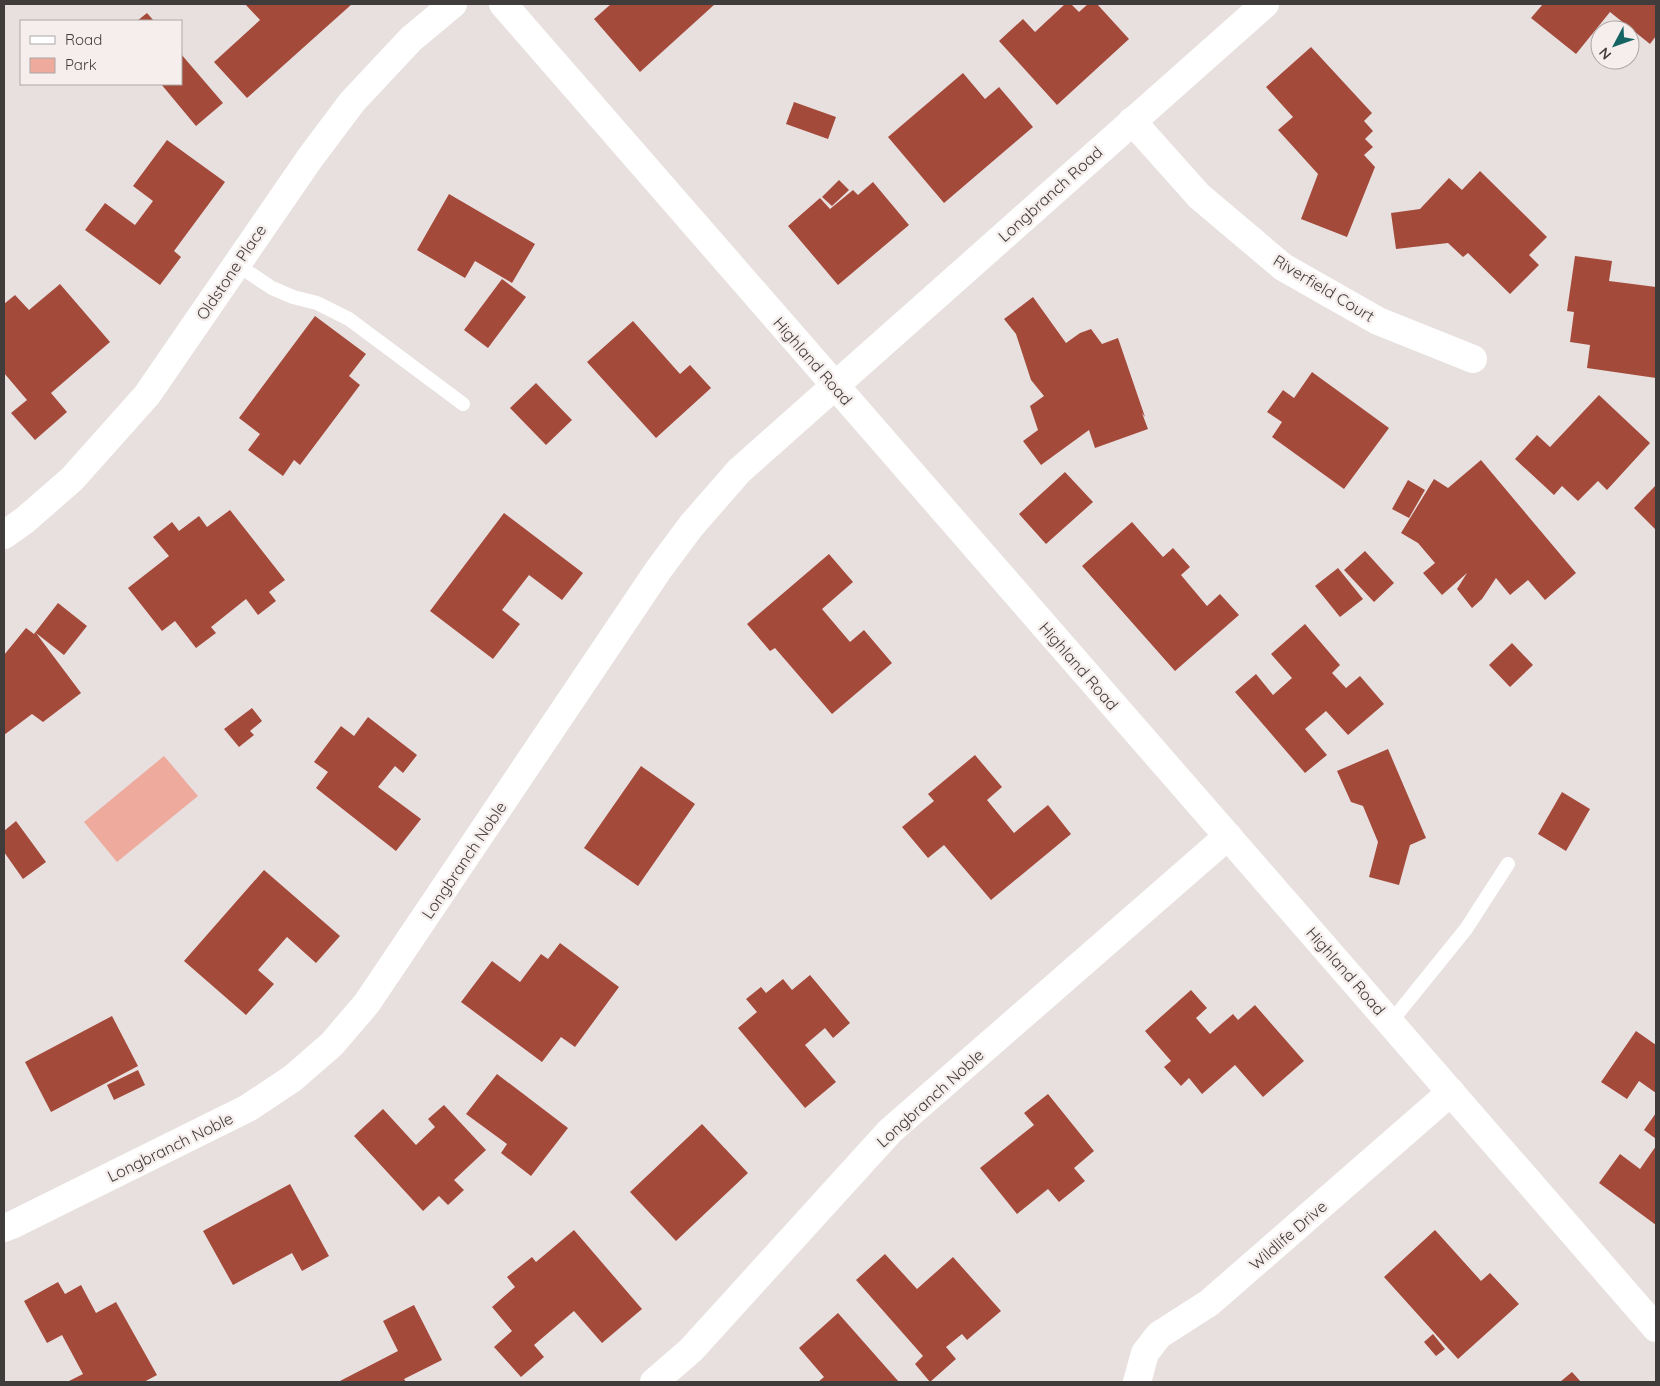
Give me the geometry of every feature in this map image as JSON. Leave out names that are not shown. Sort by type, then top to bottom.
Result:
[{"type":"street","name":"Oldstone Place","points":[[4,535],[25,520],[72,479],[147,395],[310,158],[352,102],[411,39],[454,4]]},
{"type":"street","name":"Highland Road","points":[[503,4],[1656,1328]]},
{"type":"street","name":"Longbranch Road","points":[[834,385],[1265,4]]},
{"type":"street","name":"Riverfield Court","points":[[1132,121],[1199,196],[1283,267],[1378,322],[1473,359]]},
{"type":"street","name":"Longbranch Noble","points":[[4,1228],[248,1108],[293,1078],[332,1044],[367,1003],[659,569],[691,526],[739,471],[834,385]]},
{"type":"street","name":"Longbranch Noble","points":[[654,1382],[691,1350],[890,1131],[1228,836]]},
{"type":"street","name":"Wildlife Drive","points":[[1137,1382],[1146,1353],[1159,1335],[1209,1303],[1451,1092]]},
{"type":"lane","points":[[236,264],[272,288],[317,304],[349,319],[462,404]]},
{"type":"lane","points":[[1390,1022],[1466,930],[1508,864]]},
{"type":"green space","points":[[164,756],[198,796],[117,862],[84,822]]},
{"type":"building","points":[[245,4],[352,4],[247,98],[214,62],[260,20]]},
{"type":"building","points":[[611,4],[715,4],[640,72],[594,19]]},
{"type":"building","points":[[1065,4],[1071,4],[1079,12],[1088,4],[1097,4],[1129,39],[1057,105],[999,41],[1023,19],[1035,32]]},
{"type":"building","points":[[1543,4],[1656,4],[1656,36],[1650,44],[1640,36],[1640,20],[1620,20],[1610,12],[1604,20],[1590,20],[1590,37],[1576,54],[1531,18]]},
{"type":"building","points":[[147,13],[153,20],[138,20]]},
{"type":"building","points":[[1311,47],[1372,113],[1364,121],[1373,131],[1365,139],[1373,147],[1364,155],[1375,167],[1347,237],[1301,219],[1318,174],[1278,130],[1293,117],[1266,87]]},
{"type":"building","points":[[182,55],[223,103],[196,126],[162,85],[182,85]]},
{"type":"building","points":[[963,73],[985,99],[999,87],[1033,127],[944,203],[888,137]]},
{"type":"building","points":[[794,102],[836,117],[828,139],[786,124]]},
{"type":"building","points":[[167,140],[225,182],[174,251],[181,257],[160,285],[85,230],[105,203],[135,225],[153,201],[133,186]]},
{"type":"building","points":[[1480,171],[1547,237],[1529,255],[1539,265],[1510,294],[1468,253],[1463,257],[1448,243],[1396,249],[1391,213],[1420,209],[1449,178],[1462,190]]},
{"type":"building","points":[[839,180],[849,190],[832,206],[822,197]]},
{"type":"building","points":[[873,182],[909,225],[838,285],[788,226],[820,198],[830,209],[853,190],[858,195]]},
{"type":"building","points":[[449,194],[535,244],[512,283],[475,261],[465,278],[417,250]]},
{"type":"building","points":[[1575,256],[1612,261],[1609,281],[1656,287],[1656,378],[1587,368],[1590,345],[1570,342],[1574,312],[1567,311]]},
{"type":"building","points":[[502,279],[526,297],[488,348],[464,330]]},
{"type":"building","points":[[60,284],[110,342],[51,393],[67,412],[35,440],[11,413],[27,400],[4,373],[4,304],[15,295],[29,310]]},
{"type":"building","points":[[1033,297],[1066,343],[1080,333],[1091,329],[1102,344],[1118,338],[1148,429],[1095,448],[1089,430],[1041,465],[1023,441],[1038,430],[1030,406],[1044,396],[1031,380],[1016,334],[1004,319]]},
{"type":"building","points":[[315,316],[366,354],[349,376],[360,385],[300,465],[294,460],[283,476],[248,450],[260,434],[239,418]]},
{"type":"building","points":[[633,321],[680,374],[690,365],[711,388],[656,438],[587,362]]},
{"type":"building","points":[[1312,372],[1389,428],[1344,489],[1272,437],[1282,422],[1267,412],[1283,390],[1294,398]]},
{"type":"building","points":[[536,383],[572,420],[546,445],[510,408]]},
{"type":"building","points":[[1599,395],[1650,443],[1607,490],[1598,481],[1578,501],[1562,486],[1554,495],[1515,459],[1537,435],[1550,447]]},
{"type":"building","points":[[1481,460],[1576,573],[1545,600],[1528,580],[1510,595],[1496,578],[1482,599],[1472,608],[1457,589],[1467,573],[1442,595],[1423,573],[1435,563],[1418,543],[1401,533],[1434,479],[1448,488]]},
{"type":"building","points":[[1065,472],[1093,502],[1046,544],[1019,514]]},
{"type":"building","points":[[1408,480],[1425,490],[1409,518],[1392,509]]},
{"type":"building","points":[[1656,485],[1656,530],[1634,508]]},
{"type":"building","points":[[230,510],[285,580],[269,592],[276,601],[258,615],[246,599],[211,627],[216,633],[196,648],[175,621],[162,631],[128,588],[169,556],[153,537],[172,522],[179,531],[199,516],[207,527]]},
{"type":"building","points":[[504,513],[583,573],[562,600],[529,575],[502,610],[520,624],[493,659],[430,611]]},
{"type":"building","points":[[1132,522],[1163,557],[1173,548],[1190,567],[1181,575],[1207,606],[1220,594],[1239,615],[1175,671],[1082,566]]},
{"type":"building","points":[[1365,551],[1394,583],[1374,602],[1344,570]]},
{"type":"building","points":[[829,554],[853,582],[822,609],[850,642],[864,630],[892,663],[832,714],[775,648],[770,651],[747,624]]},
{"type":"building","points":[[1338,568],[1363,599],[1340,617],[1315,586]]},
{"type":"building","points":[[58,603],[87,626],[64,655],[36,633],[81,693],[43,722],[32,714],[4,735],[4,655],[26,628],[34,634]]},
{"type":"building","points":[[1305,624],[1340,665],[1332,673],[1346,688],[1360,676],[1384,704],[1348,735],[1326,711],[1305,729],[1327,755],[1305,773],[1235,692],[1256,674],[1273,695],[1292,678],[1271,654]]},
{"type":"building","points":[[1512,643],[1533,665],[1510,687],[1489,665]]},
{"type":"building","points":[[252,708],[262,721],[250,731],[254,735],[239,747],[224,729]]},
{"type":"building","points":[[368,717],[417,755],[403,773],[395,766],[378,787],[421,819],[396,851],[316,788],[328,772],[314,762],[341,726],[354,736]]},
{"type":"building","points":[[1388,749],[1426,838],[1410,845],[1399,885],[1369,877],[1378,842],[1363,806],[1351,802],[1337,771]]},
{"type":"building","points":[[975,755],[1002,787],[987,800],[1014,833],[1048,805],[1071,834],[991,900],[944,845],[928,858],[902,827],[934,801],[928,794]]},
{"type":"building","points":[[641,766],[695,804],[638,886],[584,848]]},
{"type":"building","points":[[1562,792],[1590,809],[1566,851],[1538,834]]},
{"type":"building","points":[[16,821],[46,862],[23,879],[4,852],[4,831]]},
{"type":"building","points":[[264,870],[340,936],[316,963],[287,937],[258,970],[274,984],[246,1015],[184,961]]},
{"type":"building","points":[[560,943],[619,987],[575,1047],[561,1037],[542,1062],[461,1002],[492,961],[520,982],[541,954],[548,959]]},
{"type":"building","points":[[810,975],[850,1023],[833,1038],[825,1028],[805,1045],[836,1082],[805,1108],[738,1028],[757,1012],[746,999],[761,987],[766,993],[783,979],[792,990]]},
{"type":"building","points":[[1191,990],[1207,1008],[1196,1018],[1210,1034],[1233,1014],[1238,1020],[1255,1005],[1304,1061],[1263,1097],[1235,1065],[1202,1094],[1189,1078],[1181,1086],[1164,1067],[1171,1061],[1145,1031]]},
{"type":"building","points":[[112,1016],[138,1066],[51,1112],[25,1062]]},
{"type":"building","points":[[1636,1031],[1656,1045],[1656,1093],[1639,1081],[1627,1099],[1601,1082]]},
{"type":"building","points":[[138,1070],[145,1085],[114,1100],[107,1085]]},
{"type":"building","points":[[497,1074],[568,1128],[531,1176],[501,1153],[507,1144],[466,1114]]},
{"type":"building","points":[[1048,1094],[1094,1151],[1074,1168],[1085,1181],[1059,1202],[1048,1189],[1017,1214],[980,1168],[1034,1125],[1024,1113]]},
{"type":"building","points":[[444,1105],[486,1150],[454,1180],[464,1190],[448,1205],[439,1196],[423,1211],[354,1136],[383,1109],[416,1145],[435,1127],[428,1119]]},
{"type":"building","points":[[1656,1113],[1656,1139],[1644,1130]]},
{"type":"building","points":[[702,1124],[748,1173],[676,1241],[630,1192]]},
{"type":"building","points":[[1656,1146],[1656,1225],[1599,1183],[1620,1154],[1640,1169]]},
{"type":"building","points":[[290,1184],[329,1256],[302,1271],[292,1253],[233,1285],[203,1231]]},
{"type":"building","points":[[574,1230],[642,1309],[602,1343],[574,1311],[534,1345],[544,1357],[521,1377],[494,1347],[512,1331],[492,1307],[515,1287],[507,1277],[532,1257],[536,1262]]},
{"type":"building","points":[[1435,1230],[1481,1281],[1490,1273],[1519,1304],[1458,1359],[1384,1277]]},
{"type":"building","points":[[885,1254],[917,1289],[953,1257],[1001,1311],[967,1340],[962,1334],[946,1347],[956,1359],[930,1382],[915,1364],[923,1356],[856,1280]]},
{"type":"building","points":[[58,1282],[65,1294],[81,1285],[96,1313],[116,1302],[157,1375],[144,1382],[67,1382],[83,1374],[62,1335],[47,1343],[24,1301]]},
{"type":"building","points":[[414,1305],[442,1360],[404,1379],[406,1382],[338,1382],[398,1351],[383,1321]]},
{"type":"building","points":[[838,1313],[899,1382],[818,1382],[824,1377],[799,1348]]},
{"type":"building","points":[[1433,1334],[1445,1349],[1436,1356],[1424,1342]]},
{"type":"building","points":[[1572,1372],[1581,1382],[1560,1382]]}]
